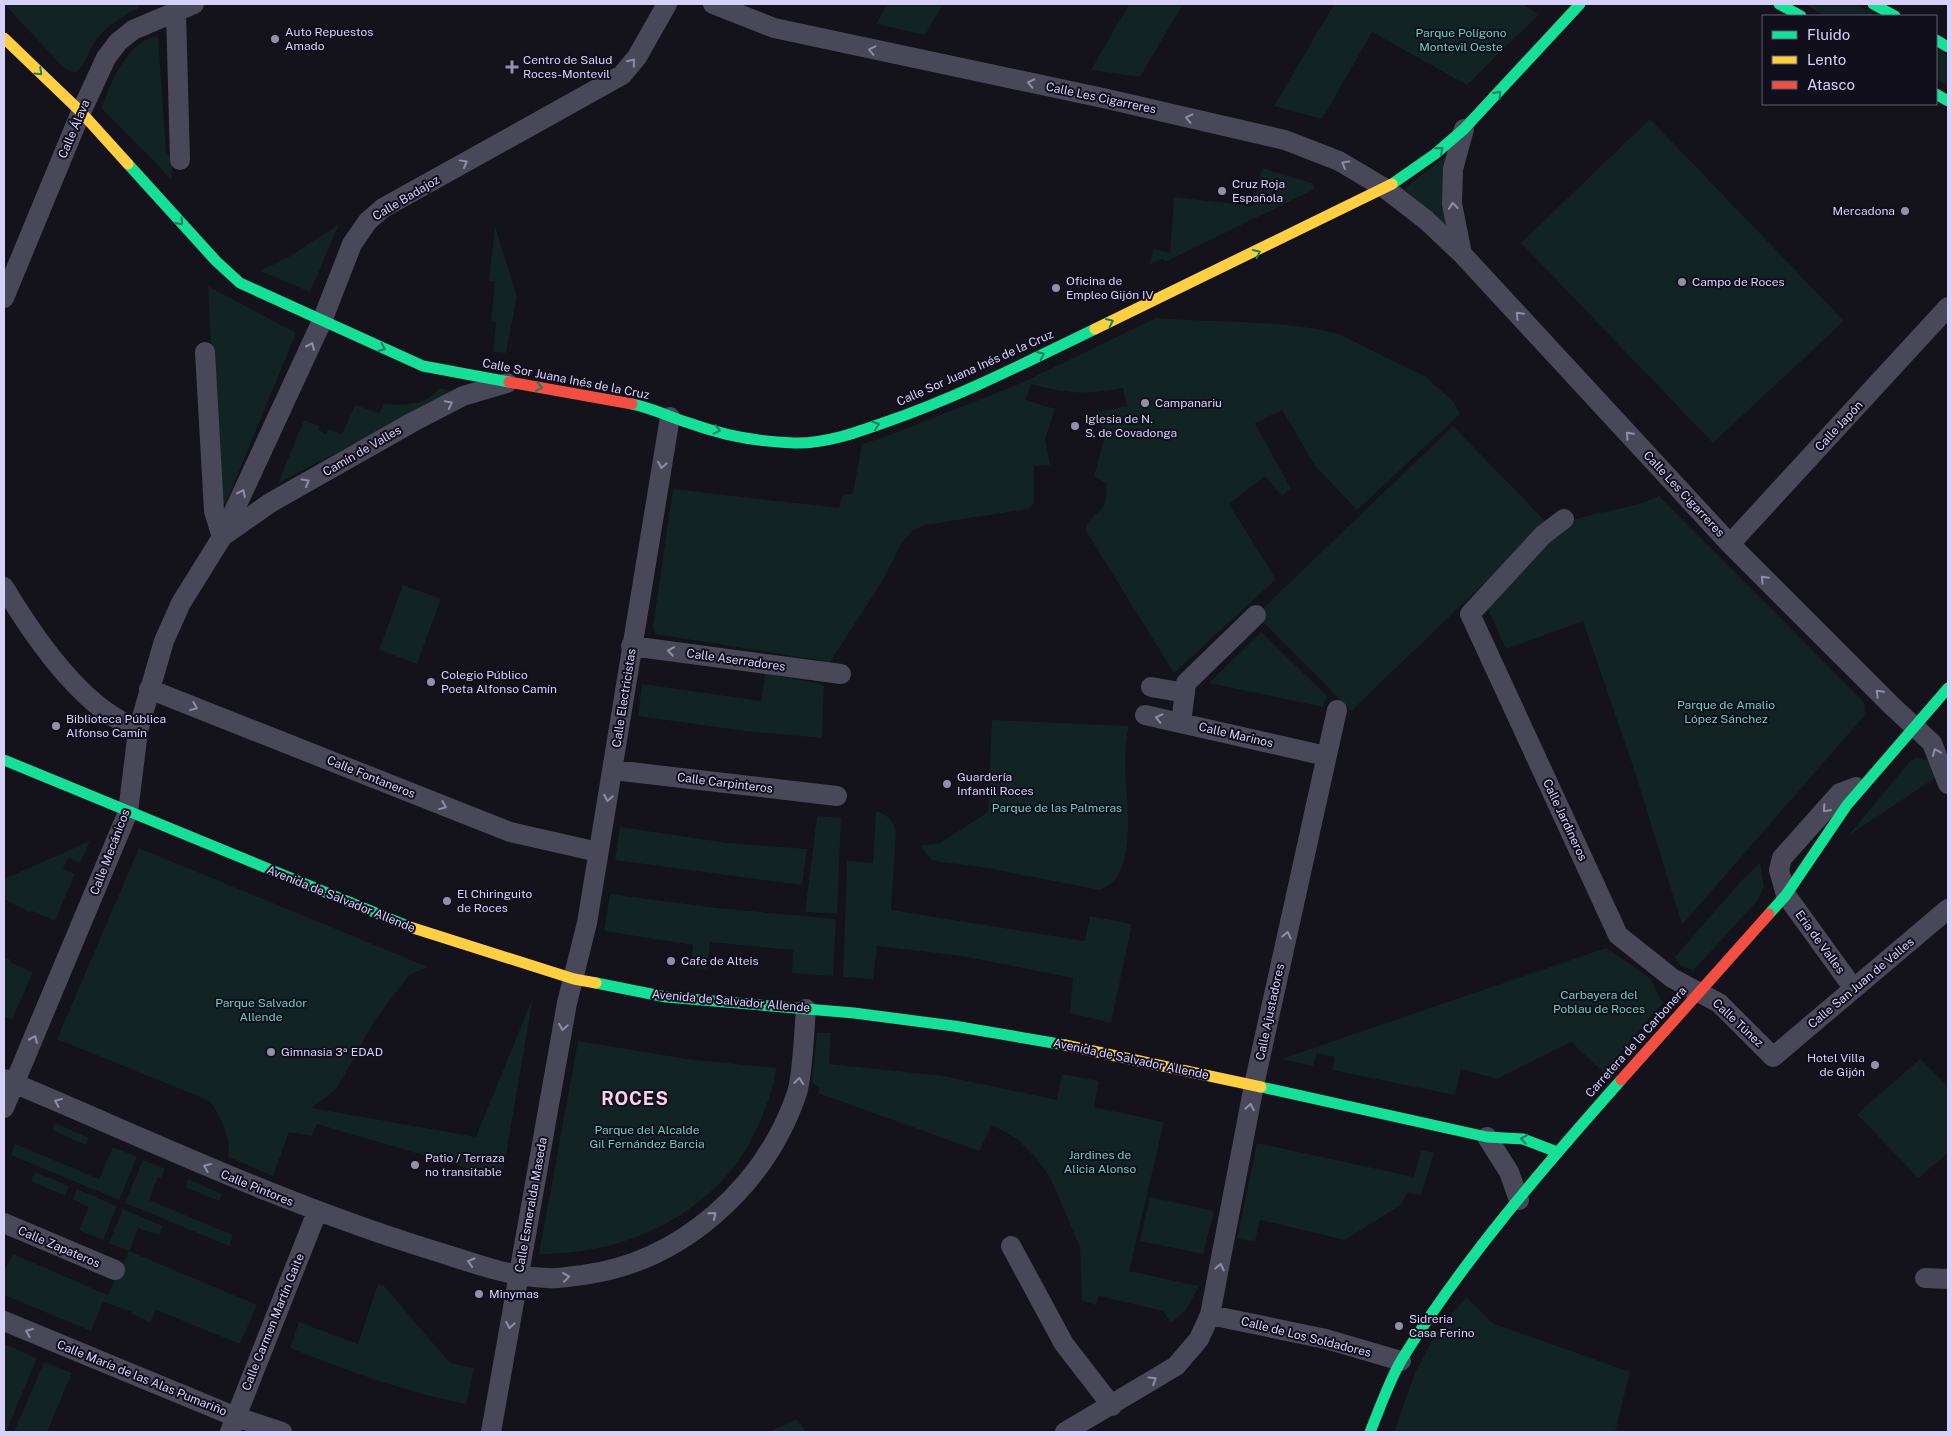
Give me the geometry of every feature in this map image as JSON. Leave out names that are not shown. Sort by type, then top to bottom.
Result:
[{"type":"street","name":"Calle Álava","points":[[4,298],[81,112],[106,58],[118,42],[148,23],[194,4]]},
{"type":"street","name":"Calle Badajoz","points":[[222,537],[322,321],[352,244],[368,221],[383,208],[622,75],[637,57],[667,4]]},
{"type":"street","name":"Calle Les Cigarreres","points":[[713,4],[774,28],[1103,98],[1285,140],[1339,161],[1386,189],[1426,220],[1462,254],[1730,544],[1932,743],[1948,784]]},
{"type":"street","name":"Calle Sor Juana Inés de la Cruz","points":[[81,112],[216,261],[240,284],[423,366],[648,408],[691,424],[767,440],[795,443],[846,436],[972,388],[1386,189],[1435,154],[1464,129],[1580,4]]},
{"type":"street","points":[[1779,4],[1798,15]]},
{"type":"street","points":[[1873,4],[1893,15]]},
{"type":"street","points":[[176,11],[180,160]]},
{"type":"street","points":[[4,38],[81,112]]},
{"type":"street","points":[[1937,41],[1948,47]]},
{"type":"street","points":[[1937,95],[1948,101]]},
{"type":"street","points":[[1462,254],[1452,204],[1453,169],[1464,129]]},
{"type":"street","name":"Calle Japón","points":[[1730,544],[1948,307]]},
{"type":"street","points":[[205,352],[214,511],[222,537]]},
{"type":"street","name":"Camín de Valles","points":[[222,537],[270,503],[411,423],[464,396],[511,382]]},
{"type":"street","name":"Calle Electricistas","points":[[574,980],[585,932],[613,770],[631,646],[670,417]]},
{"type":"street","name":"Calle Jardineros","points":[[1564,519],[1543,535],[1470,614],[1618,935],[1672,978],[1700,992]]},
{"type":"street","name":"Calle Mecánicos","points":[[4,1108],[9,1081],[128,812],[138,732],[164,641],[181,603],[222,537]]},
{"type":"street","points":[[4,587],[21,616],[74,684],[97,706],[138,732]]},
{"type":"street","points":[[1181,723],[1186,683],[1256,615]]},
{"type":"street","name":"Calle Aserradores","points":[[631,646],[841,674]]},
{"type":"street","points":[[1151,687],[1185,693]]},
{"type":"street","points":[[1786,895],[1779,870],[1782,858],[1840,793],[1866,784],[1948,688]]},
{"type":"street","name":"Calle Fontaneros","points":[[149,689],[510,832],[598,852]]},
{"type":"street","name":"Calle Ajustadores","points":[[1073,1430],[1176,1366],[1199,1339],[1210,1315],[1254,1085],[1337,710]]},
{"type":"street","name":"Calle Marinos","points":[[1145,715],[1326,756]]},
{"type":"street","name":"Avenida de Salvador Allende","points":[[4,760],[424,933],[574,980],[666,997],[806,1009],[954,1026],[1088,1049],[1487,1137],[1515,1137],[1538,1141],[1558,1152]]},
{"type":"street","name":"Calle Carpinteros","points":[[613,770],[837,796]]},
{"type":"street","name":"Carretera de la Carbonera","points":[[1370,1432],[1401,1361],[1452,1285],[1558,1152],[1786,895]]},
{"type":"street","name":"Eria de Valles","points":[[1786,895],[1854,988]]},
{"type":"street","name":"Calle San Juan de Valles","points":[[1773,1057],[1948,909]]},
{"type":"street","name":"Calle Esmeralda Maseda","points":[[491,1432],[567,1004],[574,980]]},
{"type":"street","name":"Calle Túnez","points":[[1700,992],[1719,1003],[1773,1057]]},
{"type":"street","name":"Calle Pintores","points":[[9,1081],[316,1212],[518,1276],[551,1279],[604,1272],[642,1261],[695,1230],[743,1188],[775,1142],[798,1091],[806,1009]]},
{"type":"street","points":[[1487,1137],[1509,1172],[1518,1200]]},
{"type":"street","name":"Calle Carmen Martín Gaite","points":[[232,1425],[316,1212]]},
{"type":"street","name":"Calle Zapateros","points":[[4,1223],[114,1270]]},
{"type":"street","points":[[1011,1246],[1064,1344],[1112,1406]]},
{"type":"street","points":[[1924,1278],[1948,1279]]},
{"type":"street","name":"Calle de Los Soldadores","points":[[1210,1315],[1326,1339],[1401,1361]]},
{"type":"street","name":"Calle María de las Alas Pumariño","points":[[4,1321],[232,1425],[282,1432]]},
{"type":"green space","points":[[4,4],[139,4],[139,8],[117,21],[102,33],[82,66],[74,73],[64,68]]},
{"type":"green space","points":[[888,4],[943,4],[925,35],[876,24]]},
{"type":"green space","points":[[1129,4],[1183,4],[1140,77],[1091,70]]},
{"type":"green space","name":"Parque Polígono Montevil Oeste","points":[[1330,4],[1522,4],[1539,14],[1467,85],[1372,32],[1322,119],[1274,106],[1333,6]]},
{"type":"green space","points":[[1804,4],[1856,4],[1876,15],[1824,15]]},
{"type":"green space","points":[[158,36],[166,151],[173,163],[171,179],[102,109],[110,86],[128,55],[141,43]]},
{"type":"green space","points":[[1937,50],[1948,56],[1948,86],[1937,80]]},
{"type":"green space","name":"Campo de Roces","points":[[1650,119],[1844,321],[1713,443],[1521,243]]},
{"type":"green space","points":[[1453,150],[1451,230],[1404,189]]},
{"type":"green space","points":[[1262,168],[1312,183],[1315,189],[1165,262],[1163,259],[1150,264],[1153,249],[1170,253],[1174,197],[1253,206]]},
{"type":"green space","points":[[339,224],[310,292],[260,271],[287,258]]},
{"type":"green space","points":[[495,226],[517,297],[506,353],[493,352],[496,323],[491,321],[495,282],[489,281]]},
{"type":"green space","points":[[208,286],[296,333],[226,503],[223,503],[212,371]]},
{"type":"green space","points":[[1156,318],[1295,326],[1339,334],[1426,377],[1453,401],[1460,414],[1357,510],[1316,467],[1282,410],[1255,423],[1291,489],[1282,496],[1265,476],[1229,504],[1276,579],[1174,673],[1086,531],[1088,523],[1102,509],[1106,498],[1107,484],[1094,476],[1104,440],[1098,412],[1127,406],[1123,388],[1098,392],[1066,392],[1031,384],[1026,400],[1055,409],[1045,439],[1050,465],[1034,466],[1034,503],[1028,509],[925,525],[913,530],[902,543],[880,585],[830,662],[655,634],[653,626],[673,489],[839,508],[842,496],[853,493],[862,444],[882,438],[1019,384]]},
{"type":"green space","points":[[439,388],[455,392],[278,483],[304,420],[320,426],[318,430],[326,434],[328,429],[342,434],[355,405],[379,413],[384,404],[407,404],[421,401],[434,394]]},
{"type":"green space","points":[[1453,426],[1547,523],[1351,711],[1256,615]]},
{"type":"green space","name":"Parque de Amalio López Sánchez","points":[[1659,496],[1864,702],[1865,715],[1682,925],[1635,772],[1583,621],[1506,649],[1488,610],[1539,547],[1561,526],[1582,517],[1638,504]]},
{"type":"green space","points":[[403,585],[441,599],[417,664],[379,650]]},
{"type":"green space","points":[[1261,632],[1327,696],[1323,707],[1209,683]]},
{"type":"green space","points":[[765,674],[818,683],[824,686],[822,738],[745,731],[638,716],[642,684],[761,701]]},
{"type":"green space","name":"Parque de las Palmeras","points":[[992,720],[1129,726],[1125,762],[1128,836],[1120,872],[1112,882],[1100,890],[982,867],[941,862],[932,860],[920,846],[940,843],[988,812]]},
{"type":"green space","points":[[1918,757],[1931,762],[1935,778],[1848,836],[1910,761]]},
{"type":"green space","points":[[876,811],[884,814],[889,819],[896,832],[891,910],[1085,941],[1090,916],[1132,924],[1111,1023],[1070,1013],[1073,978],[962,956],[877,946],[873,979],[843,977],[847,861],[873,863]]},
{"type":"green space","points":[[817,816],[841,818],[837,914],[805,912]]},
{"type":"green space","points":[[620,827],[728,843],[807,849],[802,885],[615,860]]},
{"type":"green space","points":[[90,841],[80,863],[68,858],[63,869],[75,874],[55,921],[32,911],[30,913],[4,899],[4,879]]},
{"type":"green space","name":"Parque Salvador Allende","points":[[139,848],[428,967],[409,975],[373,1023],[338,1087],[312,1108],[476,1137],[533,997],[502,1178],[317,1124],[312,1136],[289,1132],[273,1176],[228,1157],[227,1136],[218,1114],[210,1101],[57,1039]]},
{"type":"green space","points":[[1760,863],[1764,887],[1758,900],[1693,971],[1680,965],[1675,957],[1741,881]]},
{"type":"green space","points":[[610,894],[717,908],[836,919],[833,976],[792,973],[793,950],[710,942],[707,969],[691,968],[693,945],[604,931]]},
{"type":"green space","name":"Carbayera del Poblau de Roces","points":[[1606,948],[1650,978],[1663,1003],[1603,1072],[1571,1042],[1497,1079],[1461,1069],[1455,1095],[1332,1070],[1335,1057],[1317,1053],[1313,1066],[1281,1059]]},
{"type":"green space","points":[[4,957],[11,960],[10,962],[33,972],[12,1020],[4,1016]]},
{"type":"green space","name":"Jardines de Alicia Alonso","points":[[817,1033],[831,1033],[829,1064],[944,1076],[1057,1100],[1062,1074],[1099,1081],[1094,1107],[1164,1122],[1129,1271],[1199,1286],[1186,1310],[1171,1323],[1163,1311],[1099,1296],[1096,1305],[1082,1301],[1080,1247],[1050,1177],[1036,1158],[1017,1139],[992,1125],[979,1151],[818,1093],[820,1088],[812,1083]]},
{"type":"green space","name":"Parque del Alcalde Gil Fernández Barcia","points":[[578,1041],[687,1059],[776,1068],[775,1075],[766,1107],[745,1150],[725,1178],[700,1201],[672,1220],[641,1235],[608,1246],[574,1252],[539,1254]]},
{"type":"green space","points":[[1920,1059],[1948,1087],[1948,1153],[1918,1178],[1857,1114]]},
{"type":"green space","points":[[55,1123],[89,1138],[86,1145],[52,1130]]},
{"type":"green space","points":[[1257,1143],[1414,1177],[1421,1150],[1434,1153],[1421,1195],[1407,1193],[1402,1204],[1345,1240],[1260,1220],[1255,1241],[1237,1239]]},
{"type":"green space","points":[[15,1144],[99,1179],[113,1147],[137,1157],[119,1200],[11,1155]]},
{"type":"green space","points":[[143,1160],[165,1169],[161,1178],[158,1177],[149,1200],[233,1235],[229,1246],[125,1203]]},
{"type":"green space","points":[[35,1172],[69,1186],[65,1196],[31,1181]]},
{"type":"green space","points":[[188,1179],[222,1194],[219,1201],[185,1187]]},
{"type":"green space","points":[[77,1189],[117,1206],[103,1240],[79,1230],[89,1207],[73,1199]]},
{"type":"green space","points":[[1150,1197],[1214,1211],[1203,1254],[1140,1241]]},
{"type":"green space","points":[[123,1209],[163,1226],[159,1235],[138,1228],[129,1251],[109,1243]]},
{"type":"green space","points":[[129,1251],[257,1305],[240,1344],[156,1310],[150,1322],[131,1314],[132,1312],[103,1302],[91,1331],[4,1295],[4,1271],[13,1254],[108,1295]]},
{"type":"green space","points":[[378,1284],[384,1286],[450,1363],[474,1368],[466,1404],[377,1380],[290,1348],[299,1322],[358,1344]]},
{"type":"green space","points":[[1466,1297],[1492,1323],[1630,1372],[1615,1432],[1394,1432],[1415,1373],[1435,1335]]},
{"type":"green space","points":[[4,1344],[37,1358],[6,1432],[4,1432]]},
{"type":"green space","points":[[44,1362],[72,1373],[47,1432],[14,1432]]},
{"type":"green space","points":[[797,1419],[806,1432],[769,1432]]},
{"type":"traffic: fast","points":[[1392,184],[1435,154],[1464,129],[1580,4]]},
{"type":"traffic: fast","points":[[1779,4],[1799,15]]},
{"type":"traffic: fast","points":[[1873,4],[1893,15]]},
{"type":"traffic: fast","points":[[1937,41],[1948,47]]},
{"type":"traffic: fast","points":[[1937,95],[1948,101]]},
{"type":"traffic: fast","points":[[128,164],[216,261],[240,283],[423,366],[509,382]]},
{"type":"traffic: fast","points":[[632,404],[715,431],[741,437],[794,443],[817,442],[862,430],[937,403],[1095,329]]},
{"type":"traffic: fast","points":[[1769,914],[1786,895],[1847,805],[1948,688]]},
{"type":"traffic: fast","points":[[4,760],[410,927]]},
{"type":"traffic: fast","points":[[596,983],[666,997],[854,1013],[954,1026],[1065,1045]]},
{"type":"traffic: fast","points":[[1370,1432],[1397,1367],[1451,1286],[1534,1181],[1621,1080]]},
{"type":"traffic: fast","points":[[1261,1087],[1487,1137],[1523,1139],[1557,1152]]},
{"type":"traffic: slow","points":[[4,38],[81,112],[128,164]]},
{"type":"traffic: slow","points":[[1095,329],[1392,184]]},
{"type":"traffic: slow","points":[[410,927],[574,979],[596,983]]},
{"type":"traffic: slow","points":[[1065,1045],[1261,1087]]},
{"type":"traffic: jam","points":[[509,382],[632,404]]},
{"type":"traffic: jam","points":[[1621,1080],[1769,914]]},
{"type":"place","name":"Auto Repuestos Amado","points":[[275,39]]},
{"type":"place","name":"Centro de Salud Roces-Montevil","points":[[512,67]]},
{"type":"place","name":"Cruz Roja Española","points":[[1222,191]]},
{"type":"place","name":"Mercadona","points":[[1905,211]]},
{"type":"place","name":"Campo de Roces","points":[[1682,282]]},
{"type":"place","name":"Oficina de Empleo Gijón IV","points":[[1056,288]]},
{"type":"place","name":"Campanariu","points":[[1145,403]]},
{"type":"place","name":"Iglesia de N. S. de Covadonga","points":[[1075,426]]},
{"type":"place","name":"Colegio Público Poeta Alfonso Camín","points":[[431,682]]},
{"type":"place","name":"Biblioteca Pública Alfonso Camín","points":[[56,726]]},
{"type":"place","name":"Guardería Infantil Roces","points":[[947,784]]},
{"type":"place","name":"El Chiringuito de Roces","points":[[447,901]]},
{"type":"place","name":"Cafe de Alteis","points":[[671,961]]},
{"type":"place","name":"Gimnasia 3ª EDAD","points":[[271,1052]]},
{"type":"place","name":"Hotel Villa de Gijón","points":[[1875,1065]]},
{"type":"place","name":"Patio / Terraza no transitable","points":[[415,1165]]},
{"type":"place","name":"Minymas","points":[[479,1294]]},
{"type":"place","name":"Sidreria Casa Ferino","points":[[1399,1326]]},
{"type":"district","name":"ROCES","points":[[635,1099]]}]
